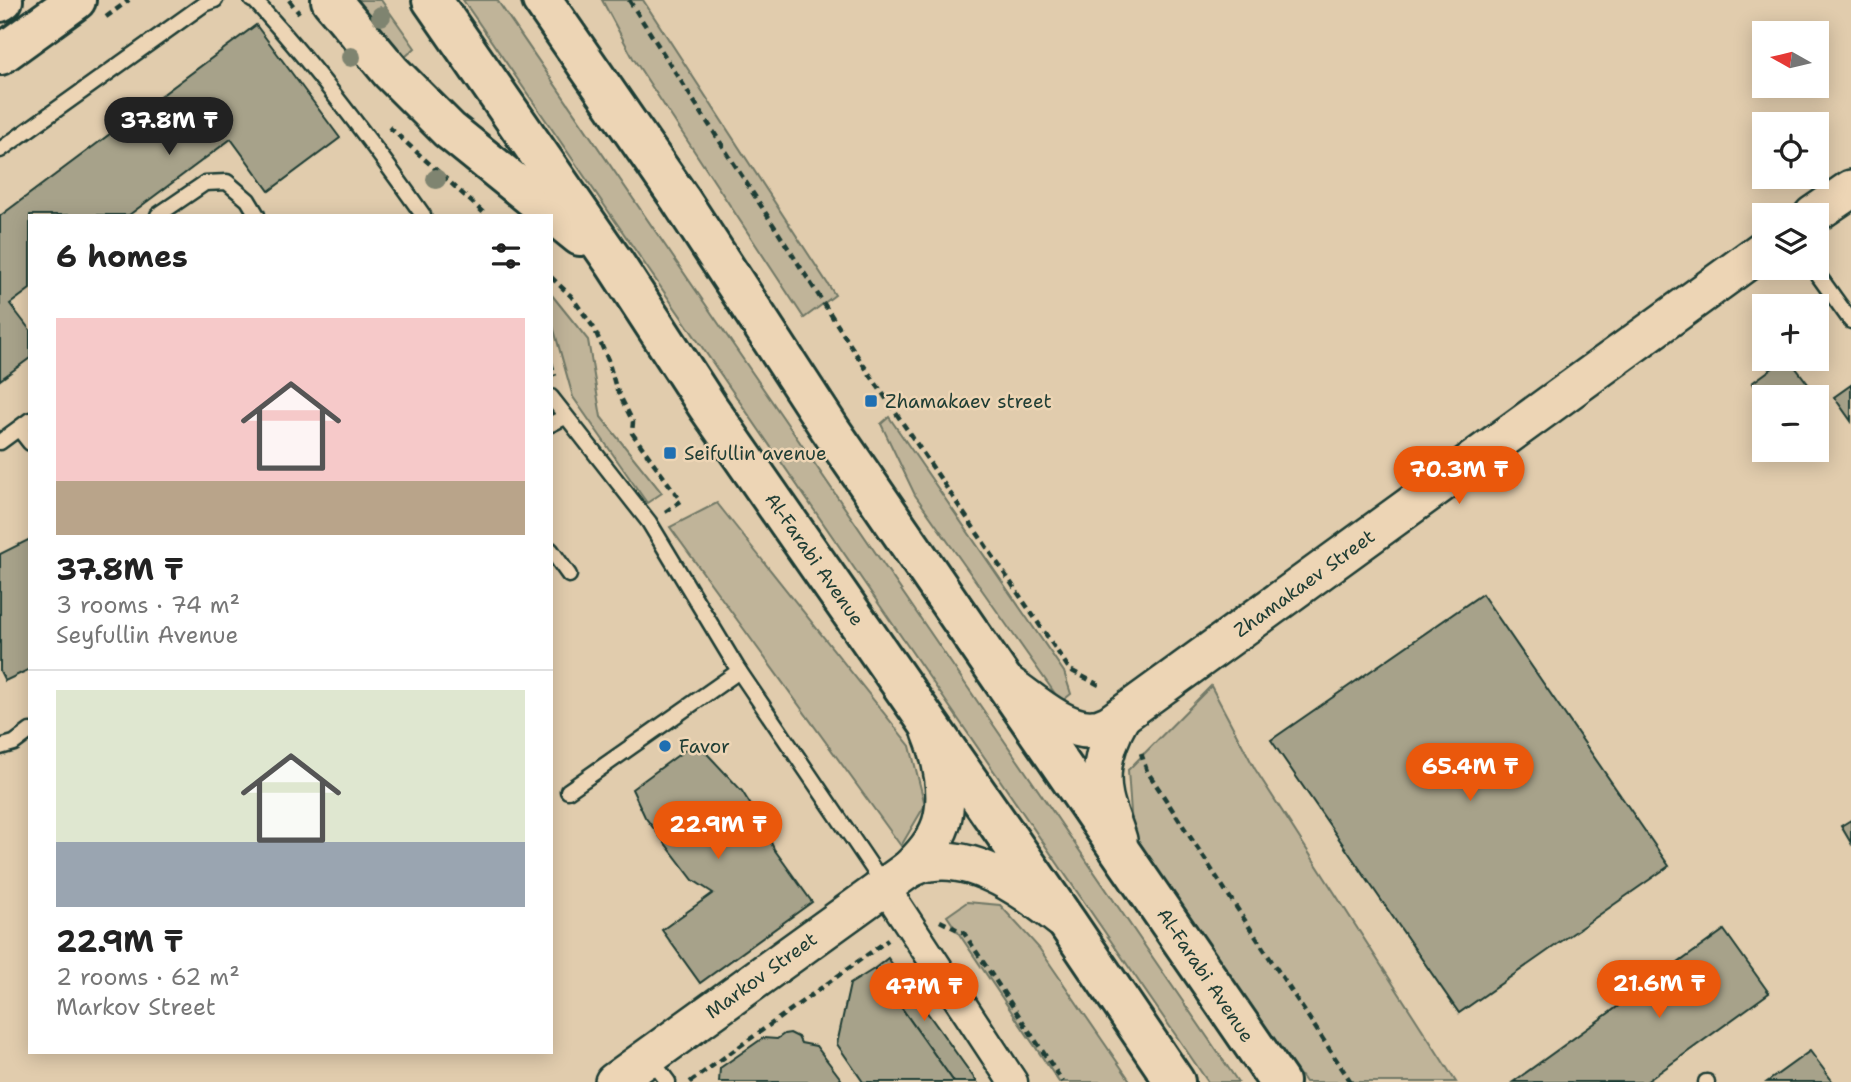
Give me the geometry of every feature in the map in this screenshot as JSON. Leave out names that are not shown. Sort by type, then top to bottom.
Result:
[{"type":"main road","points":[[0,55],[76,0]]},
{"type":"main road","points":[[331,0],[391,72],[449,130],[615,264]]},
{"type":"main road","name":"Al-Farabi Avenue","points":[[432,0],[615,264],[708,407],[923,714],[1175,1082]]},
{"type":"main road","name":"Al-Farabi Avenue","points":[[542,0],[680,199],[830,429],[1279,1082]]},
{"type":"main road","points":[[572,0],[680,199]]},
{"type":"street","points":[[1829,204],[1851,189]]},
{"type":"street","name":"Zhamakaev Street","points":[[1006,683],[1071,727],[1093,730],[1110,724],[1130,732],[1752,258]]},
{"type":"street","points":[[897,877],[924,855],[941,824],[943,777],[937,748],[923,714]]},
{"type":"street","points":[[1124,856],[1104,796],[1102,769],[1113,731],[1130,732]]},
{"type":"street","points":[[897,877],[926,862],[957,862],[978,867],[1037,899],[1068,924]]},
{"type":"street","points":[[897,877],[910,925],[1013,1082]]},
{"type":"street","name":"Markov Street","points":[[614,1082],[658,1069],[897,877]]},
{"type":"lane","points":[[0,150],[204,4],[215,0]]},
{"type":"lane","points":[[252,0],[280,29],[367,137],[422,214]]},
{"type":"lane","points":[[159,214],[205,183],[227,182],[248,200],[256,214]]},
{"type":"lane","points":[[1822,280],[1851,321]]},
{"type":"lane","points":[[553,400],[649,522],[739,671],[897,877]]},
{"type":"lane","points":[[553,423],[565,416]]},
{"type":"lane","points":[[0,442],[24,424]]},
{"type":"lane","points":[[553,553],[569,575]]},
{"type":"lane","points":[[568,791],[739,671]]},
{"type":"lane","points":[[0,747],[13,743],[28,732]]},
{"type":"path","points":[[629,0],[860,360],[1070,670],[1099,685]]},
{"type":"path","points":[[553,279],[571,296],[594,328],[608,360],[616,388],[633,422],[632,433],[681,501],[662,514]]},
{"type":"path","points":[[1130,732],[1147,771],[1351,1082]]},
{"type":"path","points":[[690,1082],[922,915],[946,923],[964,933],[1063,1082]]},
{"type":"shaded area","points":[[354,0],[381,0],[415,48],[405,57]]},
{"type":"shaded area","points":[[463,0],[497,0],[1238,1082],[1208,1082]]},
{"type":"shaded area","points":[[602,0],[643,0],[835,295],[804,318],[633,58]]},
{"type":"shaded area","points":[[553,296],[588,340],[601,417],[662,493],[647,503],[573,397],[553,326]]},
{"type":"shaded area","points":[[889,417],[1064,672],[1071,694],[1061,702],[915,495],[881,424]]},
{"type":"shaded area","points":[[717,503],[910,746],[925,805],[901,846],[670,527]]},
{"type":"shaded area","points":[[1211,686],[1255,769],[1456,1082],[1305,1082],[1133,841],[1128,770]]},
{"type":"shaded area","points":[[967,902],[1000,905],[1039,948],[1131,1082],[1059,1082],[947,916]]},
{"type":"building","points":[[256,25],[340,138],[269,191],[231,139],[130,214],[28,214],[28,290],[10,304],[28,327],[28,359],[0,380],[0,216]]},
{"type":"building","points":[[1768,371],[1798,371],[1809,385],[1754,385],[1752,383]]},
{"type":"building","points":[[1851,385],[1851,421],[1834,397]]},
{"type":"building","points":[[28,540],[28,670],[5,681],[0,671],[0,554]]},
{"type":"building","points":[[1482,594],[1669,866],[1459,1013],[1271,740]]},
{"type":"building","points":[[696,742],[742,791],[774,849],[812,902],[700,983],[662,930],[713,893],[693,880],[645,817],[632,789]]},
{"type":"building","points":[[1851,820],[1851,843],[1841,826]]},
{"type":"building","points":[[1724,930],[1769,993],[1646,1082],[1513,1082]]},
{"type":"building","points":[[888,958],[977,1082],[954,1082],[874,969]]},
{"type":"building","points":[[874,969],[954,1082],[863,1082],[837,1044],[850,984]]},
{"type":"building","points":[[790,1033],[798,1037],[801,1043],[816,1046],[841,1079],[837,1082],[719,1082],[720,1068],[763,1038],[777,1039]]},
{"type":"building","points":[[1810,1051],[1833,1082],[1767,1082]]},
{"type":"place","name":"Zhamakaev street","points":[[871,401]]},
{"type":"place","name":"Seifullin avenue","points":[[670,453]]},
{"type":"place","name":"Favor","points":[[665,746]]}]
